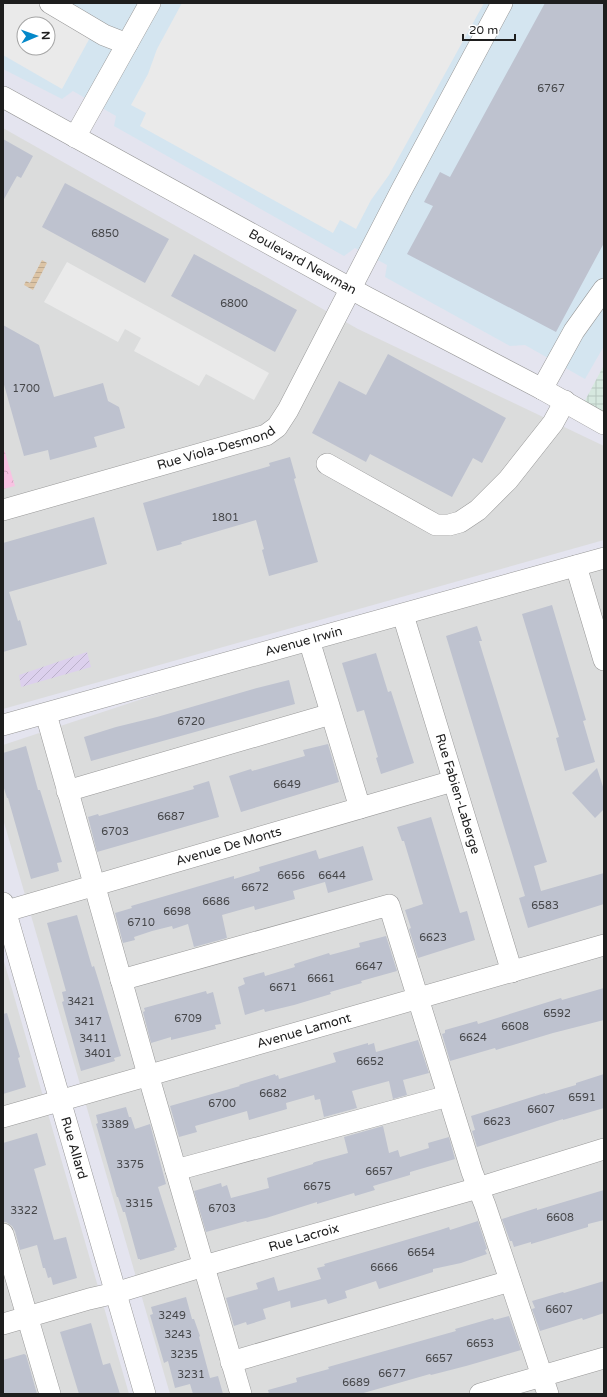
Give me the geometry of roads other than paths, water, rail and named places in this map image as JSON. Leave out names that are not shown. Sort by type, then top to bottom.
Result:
[{"type":"street","points":[[50,3],[104,35],[127,44]]},
{"type":"street","points":[[75,137],[150,3]]},
{"type":"street","name":"Rue Viola-Desmond","points":[[3,510],[266,435],[277,427],[288,410],[401,191],[502,3]]},
{"type":"street","name":"Boulevard Newman","points":[[3,98],[351,288],[565,401],[604,424]]},
{"type":"street","points":[[542,389],[574,331],[604,289]]},
{"type":"street","points":[[327,464],[436,525],[449,525],[460,522],[478,510],[508,480],[553,423],[565,401]]},
{"type":"street","name":"Avenue Irwin","points":[[3,725],[604,558]]},
{"type":"street","points":[[576,566],[604,660]]},
{"type":"street","name":"Rue Fabien-Laberge","points":[[403,615],[512,972]]},
{"type":"street","points":[[309,640],[360,808]]},
{"type":"street","points":[[46,714],[148,1076],[241,1394]]},
{"type":"street","points":[[67,791],[331,714]]},
{"type":"street","name":"Avenue De Monts","points":[[4,909],[94,886],[453,781]]},
{"type":"street","points":[[121,980],[389,904],[472,1172],[545,1385]]},
{"type":"street","name":"Rue Allard","points":[[4,909],[144,1394]]},
{"type":"street","name":"Avenue Lamont","points":[[3,1117],[604,945]]},
{"type":"street","points":[[176,1170],[448,1096]]},
{"type":"street","name":"Rue Lacroix","points":[[3,1324],[478,1188],[604,1149]]},
{"type":"street","points":[[3,1234],[50,1394]]},
{"type":"street","points":[[232,1362],[510,1281]]},
{"type":"street","points":[[480,1394],[545,1385],[604,1358]]}]
